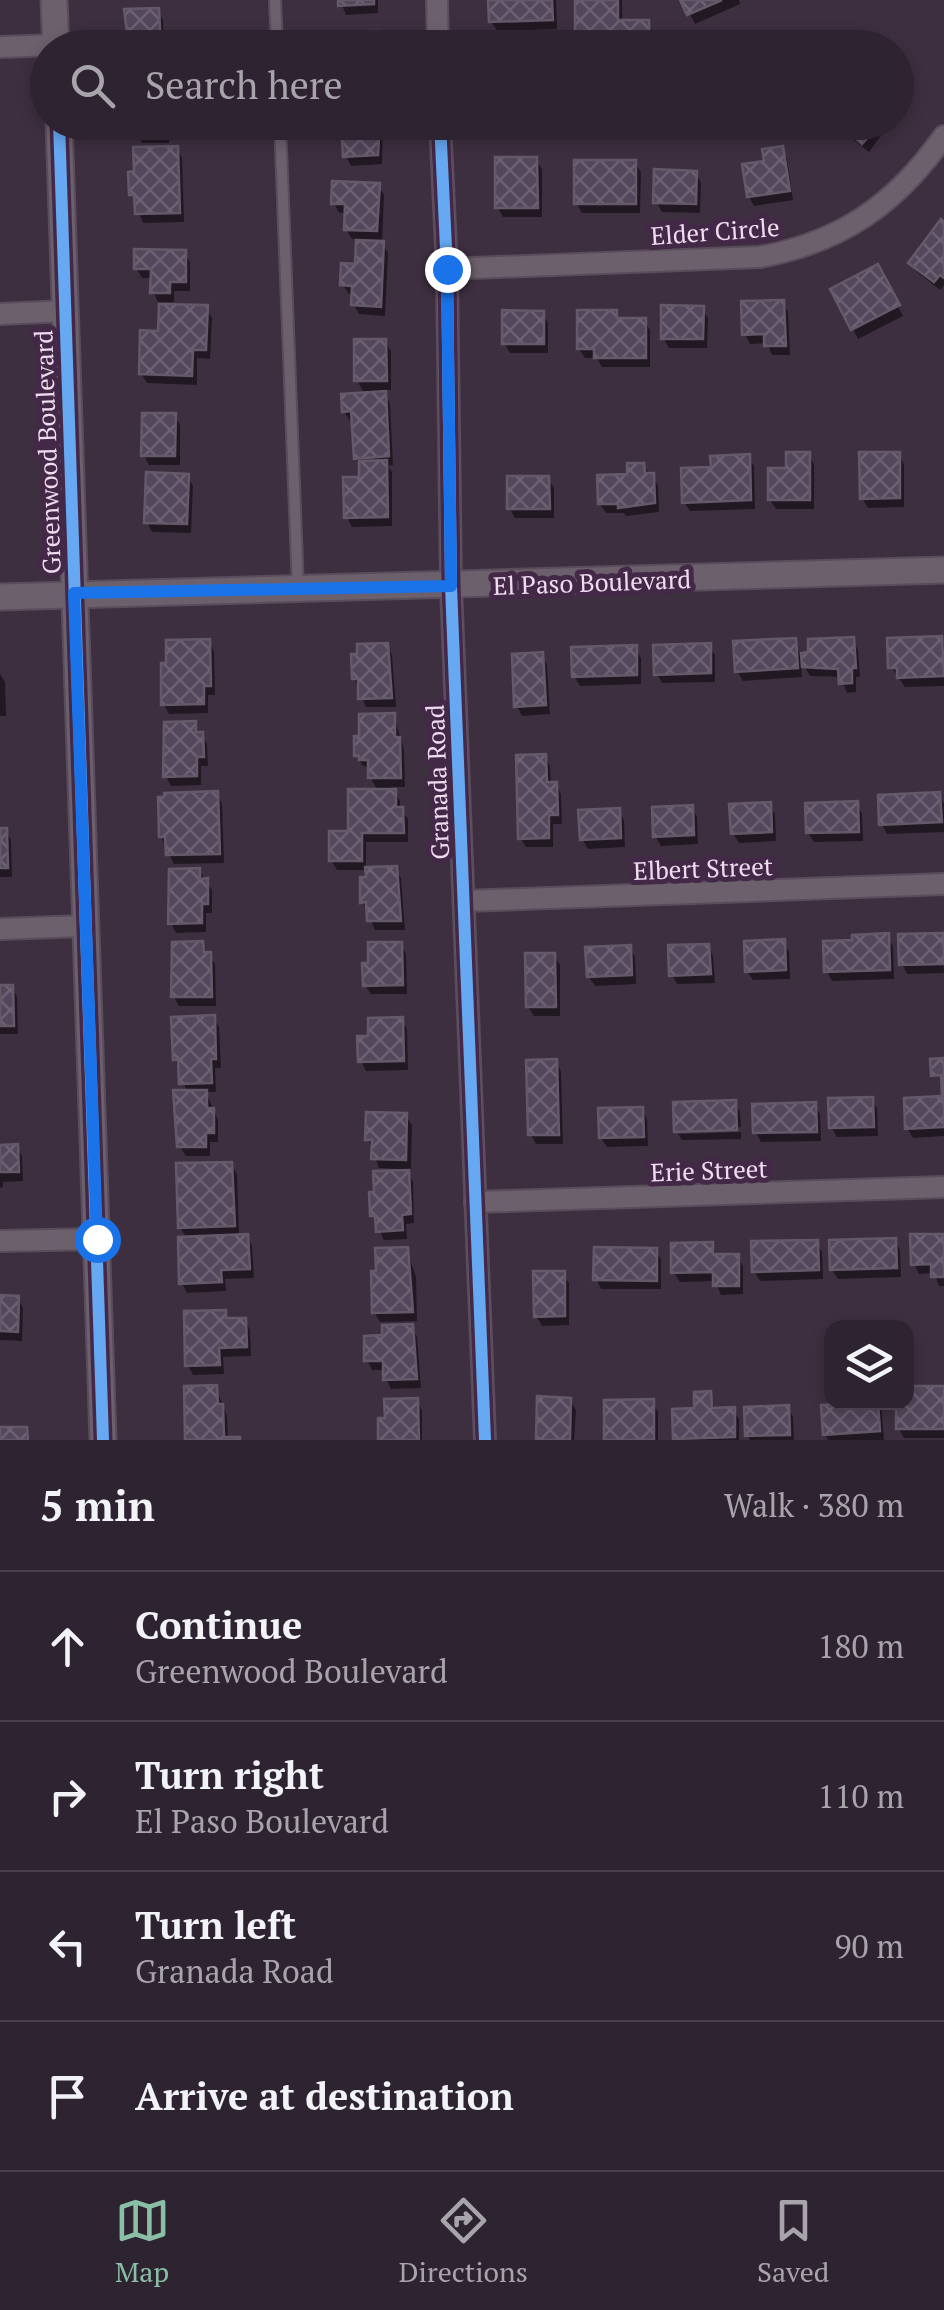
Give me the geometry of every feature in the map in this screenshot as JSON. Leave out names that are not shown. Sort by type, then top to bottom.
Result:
[{"type":"street","points":[[54,0],[55,30]]},
{"type":"street","points":[[437,0],[438,30]]},
{"type":"street","points":[[0,47],[30,46]]},
{"type":"street","name":"Elder Circle","points":[[447,269],[760,257],[800,250],[828,240],[881,205],[914,174],[944,136]]},
{"type":"street","name":"Greenwood Boulevard","points":[[60,140],[102,1440]]},
{"type":"street","name":"Granada Road","points":[[441,140],[447,269],[451,586],[485,1440]]},
{"type":"street","points":[[0,314],[66,312]]},
{"type":"street","name":"El Paso Boulevard","points":[[0,597],[944,570]]},
{"type":"street","name":"Elbert Street","points":[[464,901],[944,884]]},
{"type":"street","points":[[0,929],[84,926]]},
{"type":"street","name":"Erie Street","points":[[475,1202],[944,1187]]},
{"type":"street","points":[[0,1241],[97,1239]]},
{"type":"lane","points":[[275,0],[276,30]]},
{"type":"lane","points":[[281,140],[298,589]]},
{"type":"building","points":[[338,0],[374,0],[374,4],[338,6]]},
{"type":"building","points":[[488,0],[552,0],[553,20],[489,22]]},
{"type":"building","points":[[575,0],[618,0],[618,20],[649,20],[649,30],[575,30]]},
{"type":"building","points":[[680,0],[722,0],[687,15]]},
{"type":"building","points":[[159,8],[160,30],[127,30],[124,9]]},
{"type":"building","points":[[342,140],[379,140],[378,155],[343,157]]},
{"type":"building","points":[[178,146],[180,213],[135,214],[128,172],[134,171],[133,147]]},
{"type":"building","points":[[783,146],[790,191],[747,197],[742,164],[764,161],[762,149]]},
{"type":"building","points":[[495,157],[537,157],[538,208],[495,208]]},
{"type":"building","points":[[574,160],[636,160],[636,204],[574,204]]},
{"type":"building","points":[[654,169],[697,171],[696,204],[653,203]]},
{"type":"building","points":[[332,181],[380,183],[377,231],[344,230],[345,204],[331,204]]},
{"type":"building","points":[[941,219],[944,278],[940,275],[934,282],[908,263]]},
{"type":"building","points":[[356,240],[384,241],[381,307],[351,305],[352,286],[340,285],[341,263],[355,264]]},
{"type":"building","points":[[134,249],[186,250],[186,282],[170,282],[170,293],[150,293],[151,269],[134,269]]},
{"type":"building","points":[[878,264],[900,305],[851,330],[830,289]]},
{"type":"building","points":[[784,300],[786,346],[764,346],[764,334],[742,335],[741,301]]},
{"type":"building","points":[[159,304],[208,305],[206,350],[193,350],[192,376],[139,374],[140,330],[158,331]]},
{"type":"building","points":[[661,305],[704,306],[703,339],[661,339]]},
{"type":"building","points":[[502,310],[544,311],[544,344],[502,344]]},
{"type":"building","points":[[577,310],[617,310],[617,318],[646,318],[646,358],[594,358],[594,349],[577,349]]},
{"type":"building","points":[[354,339],[386,339],[387,381],[354,381]]},
{"type":"building","points":[[386,391],[389,456],[354,459],[351,411],[342,412],[341,394]]},
{"type":"building","points":[[142,413],[176,413],[175,456],[141,456]]},
{"type":"building","points":[[786,452],[810,452],[810,500],[768,500],[768,468],[786,468]]},
{"type":"building","points":[[859,452],[900,452],[900,498],[860,499]]},
{"type":"building","points":[[750,454],[751,500],[682,503],[681,468],[711,467],[710,456]]},
{"type":"building","points":[[387,460],[388,517],[344,518],[343,477],[359,477],[359,461]]},
{"type":"building","points":[[627,463],[644,463],[645,473],[654,473],[655,503],[618,508],[618,504],[598,504],[597,475],[627,474]]},
{"type":"building","points":[[146,472],[189,474],[187,524],[144,523]]},
{"type":"building","points":[[507,476],[549,476],[550,509],[507,509]]},
{"type":"building","points":[[942,636],[944,676],[897,678],[897,668],[888,668],[887,638]]},
{"type":"building","points":[[854,637],[856,668],[852,668],[852,683],[839,684],[838,669],[802,667],[801,653],[808,652],[808,639]]},
{"type":"building","points":[[796,638],[798,668],[735,672],[733,641]]},
{"type":"building","points":[[210,639],[211,686],[204,686],[204,704],[161,705],[161,663],[166,663],[166,640]]},
{"type":"building","points":[[388,643],[392,698],[358,699],[358,679],[352,679],[351,654],[357,654],[357,644]]},
{"type":"building","points":[[711,643],[711,673],[654,675],[653,645]]},
{"type":"building","points":[[637,645],[637,675],[572,677],[571,647]]},
{"type":"building","points":[[543,652],[546,705],[514,707],[512,654]]},
{"type":"building","points":[[395,713],[401,778],[368,778],[368,760],[354,756],[359,714]]},
{"type":"building","points":[[196,721],[196,732],[203,732],[204,757],[197,757],[197,776],[163,777],[164,722]]},
{"type":"building","points":[[546,754],[547,782],[557,782],[558,815],[549,815],[549,838],[518,839],[516,755]]},
{"type":"building","points":[[348,789],[396,789],[396,807],[403,807],[404,833],[362,833],[362,861],[329,861],[329,831],[348,831]]},
{"type":"building","points":[[218,791],[220,854],[166,855],[165,837],[159,837],[158,797],[164,797],[164,793]]},
{"type":"building","points":[[940,792],[942,822],[879,825],[878,795]]},
{"type":"building","points":[[858,801],[859,832],[806,833],[805,803]]},
{"type":"building","points":[[771,802],[772,832],[731,834],[729,804]]},
{"type":"building","points":[[693,805],[694,835],[653,837],[652,807]]},
{"type":"building","points":[[620,808],[621,838],[580,840],[578,810]]},
{"type":"building","points":[[0,828],[7,828],[8,868],[0,868]]},
{"type":"building","points":[[397,866],[401,921],[367,921],[366,902],[360,903],[360,877],[366,877],[365,867]]},
{"type":"building","points":[[200,868],[200,879],[208,878],[208,904],[202,904],[202,923],[168,924],[169,869]]},
{"type":"building","points":[[889,933],[890,970],[824,972],[823,941]]},
{"type":"building","points":[[943,933],[944,964],[899,965],[898,934]]},
{"type":"building","points":[[785,939],[786,970],[745,972],[744,941]]},
{"type":"building","points":[[203,941],[204,952],[211,952],[212,997],[171,997],[172,942]]},
{"type":"building","points":[[368,942],[402,942],[403,985],[363,986],[362,963],[368,963]]},
{"type":"building","points":[[709,944],[711,974],[669,976],[668,945]]},
{"type":"building","points":[[631,945],[632,975],[587,977],[585,947]]},
{"type":"building","points":[[525,953],[555,953],[556,1007],[526,1007]]},
{"type":"building","points":[[0,985],[13,985],[14,1026],[0,1026]]},
{"type":"building","points":[[215,1015],[212,1083],[179,1084],[178,1060],[173,1060],[171,1017]]},
{"type":"building","points":[[403,1017],[404,1061],[358,1062],[357,1036],[368,1036],[368,1018]]},
{"type":"building","points":[[944,1058],[944,1127],[905,1129],[904,1098],[942,1096],[941,1075],[931,1076],[930,1059]]},
{"type":"building","points":[[557,1059],[559,1135],[528,1135],[526,1060]]},
{"type":"building","points":[[173,1090],[207,1090],[207,1108],[214,1108],[214,1133],[206,1133],[206,1147],[177,1147]]},
{"type":"building","points":[[873,1097],[874,1127],[829,1128],[828,1098]]},
{"type":"building","points":[[736,1100],[737,1130],[674,1132],[673,1102]]},
{"type":"building","points":[[816,1102],[817,1132],[753,1133],[752,1104]]},
{"type":"building","points":[[643,1107],[644,1137],[599,1138],[598,1108]]},
{"type":"building","points":[[366,1112],[407,1113],[406,1160],[371,1159],[372,1140],[365,1140]]},
{"type":"building","points":[[18,1144],[19,1172],[0,1172],[0,1145]]},
{"type":"building","points":[[232,1162],[235,1226],[178,1228],[176,1163]]},
{"type":"building","points":[[409,1170],[411,1214],[402,1215],[403,1230],[376,1232],[375,1216],[370,1216],[373,1171]]},
{"type":"building","points":[[248,1234],[250,1269],[221,1270],[222,1282],[179,1284],[178,1237]]},
{"type":"building","points":[[910,1234],[944,1234],[944,1277],[931,1277],[931,1264],[911,1265]]},
{"type":"building","points":[[896,1238],[897,1268],[830,1270],[829,1240]]},
{"type":"building","points":[[818,1240],[819,1270],[752,1272],[751,1241]]},
{"type":"building","points":[[713,1242],[713,1254],[739,1254],[739,1286],[713,1286],[713,1272],[671,1273],[671,1243]]},
{"type":"building","points":[[408,1247],[413,1312],[372,1313],[375,1248]]},
{"type":"building","points":[[594,1247],[657,1248],[657,1281],[593,1280]]},
{"type":"building","points":[[533,1271],[565,1271],[565,1316],[534,1317]]},
{"type":"building","points":[[0,1295],[19,1296],[18,1332],[0,1331]]},
{"type":"building","points":[[226,1310],[226,1318],[246,1318],[247,1347],[219,1348],[220,1365],[185,1366],[184,1311]]},
{"type":"building","points":[[413,1324],[417,1379],[383,1380],[383,1361],[364,1361],[364,1336],[382,1335],[382,1325]]},
{"type":"building","points":[[217,1385],[218,1404],[223,1404],[224,1437],[240,1440],[185,1440],[184,1386]]},
{"type":"building","points":[[914,1386],[944,1386],[944,1429],[896,1429],[896,1410],[914,1410]]},
{"type":"building","points":[[711,1391],[712,1408],[735,1407],[735,1437],[673,1439],[672,1409],[694,1408],[694,1392]]},
{"type":"building","points":[[537,1396],[571,1398],[570,1440],[536,1440]]},
{"type":"building","points":[[418,1398],[419,1440],[378,1440],[378,1418],[385,1418],[384,1399]]},
{"type":"building","points":[[654,1399],[654,1440],[604,1440],[604,1400]]},
{"type":"building","points":[[789,1405],[790,1435],[745,1436],[744,1407]]},
{"type":"building","points":[[821,1405],[824,1410],[879,1410],[880,1431],[823,1435]]},
{"type":"building","points":[[0,1427],[27,1427],[28,1440],[0,1440]]},
{"type":"cycle path","points":[[60,140],[103,1440]]},
{"type":"cycle path","points":[[441,140],[447,269],[451,586],[485,1440]]},
{"type":"route","points":[[97,1239],[74,593],[451,586],[447,269]]}]
